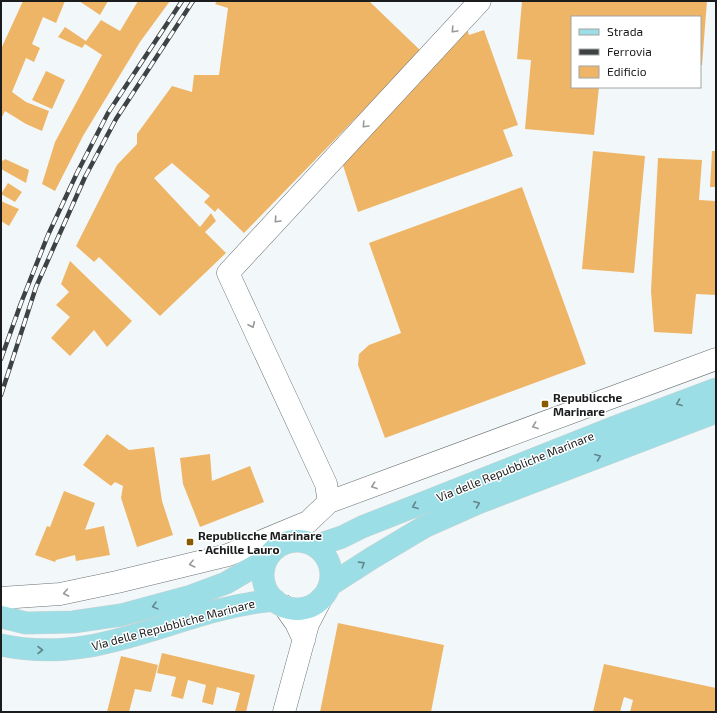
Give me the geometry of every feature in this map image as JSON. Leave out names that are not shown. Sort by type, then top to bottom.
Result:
[{"type":"main road","name":"Via delle Repubbliche Marinare","points":[[716,389],[315,546],[300,541],[288,542],[278,547],[267,559],[264,570],[264,580],[268,591],[279,603],[289,608],[300,608],[311,605],[325,592],[372,558],[424,527],[478,503],[716,412]]},
{"type":"main road","points":[[315,546],[324,553],[329,563],[331,574],[325,592]]},
{"type":"main road","name":"Via delle Repubbliche Marinare","points":[[1,617],[26,623],[34,623],[73,622],[121,615],[191,596],[226,583],[267,559]]},
{"type":"main road","name":"Via delle Repubbliche Marinare","points":[[1,645],[33,650],[77,648],[135,636],[217,610],[245,603],[279,603]]},
{"type":"street","points":[[329,502],[326,484],[228,273],[480,1]]},
{"type":"street","points":[[1,598],[60,594],[117,582],[228,555],[308,522],[329,502],[716,359]]},
{"type":"street","points":[[284,712],[308,624],[325,592]]},
{"type":"street","points":[[279,603],[296,623],[304,640]]},
{"type":"building","points":[[23,1],[65,1],[56,23],[43,17],[32,44],[40,48],[34,62],[26,58],[12,92],[26,102],[49,111],[42,131],[26,124],[5,111],[1,119],[1,49]]},
{"type":"building","points":[[79,1],[108,1],[100,15]]},
{"type":"building","points":[[138,1],[170,1],[140,42],[83,136],[55,191],[42,184],[55,142],[102,55],[85,44],[82,48],[58,37],[65,27],[86,41],[101,20],[120,31]]},
{"type":"building","points":[[217,1],[369,1],[421,51],[244,233],[218,208],[215,212],[204,202],[210,196],[172,163],[154,178],[200,227],[211,213],[216,221],[205,232],[226,253],[160,316],[99,257],[94,262],[76,246],[117,165],[137,144],[137,134],[172,86],[192,92],[194,75],[219,75],[228,8],[215,4]]},
{"type":"building","points":[[522,1],[707,1],[702,65],[701,16],[571,16],[571,88],[599,88],[594,135],[525,129],[531,60],[517,59]]},
{"type":"building","points":[[467,28],[469,35],[484,30],[518,125],[503,130],[513,156],[358,212],[342,162]]},
{"type":"building","points":[[46,71],[65,80],[52,109],[32,100]]},
{"type":"building","points":[[593,151],[645,156],[634,273],[582,269]]},
{"type":"building","points":[[712,151],[716,151],[716,187],[710,187]]},
{"type":"building","points":[[658,158],[702,160],[699,200],[716,201],[716,295],[696,294],[692,334],[654,332],[651,291]]},
{"type":"building","points":[[1,159],[3,161],[5,159],[29,170],[26,183],[1,169]]},
{"type":"building","points":[[8,183],[22,192],[15,202],[1,194]]},
{"type":"building","points":[[522,187],[586,364],[385,438],[358,365],[359,354],[369,345],[401,333],[369,243]]},
{"type":"building","points":[[1,201],[19,209],[9,226],[1,221]]},
{"type":"building","points":[[70,261],[132,321],[107,347],[94,330],[70,356],[51,338],[70,317],[56,305],[69,292],[61,284]]},
{"type":"building","points":[[107,434],[129,450],[154,447],[162,501],[173,535],[137,547],[121,498],[123,486],[115,482],[111,486],[83,465]]},
{"type":"building","points":[[210,454],[212,481],[250,466],[264,502],[200,527],[183,484],[180,458]]},
{"type":"building","points":[[64,491],[95,503],[85,530],[104,526],[110,555],[76,561],[75,555],[56,560],[55,562],[35,555],[47,526],[50,527]]},
{"type":"building","points":[[338,623],[444,645],[431,712],[320,712]]},
{"type":"building","points":[[162,653],[255,675],[246,712],[235,712],[240,693],[217,687],[213,705],[202,702],[206,685],[188,680],[183,699],[171,696],[176,677],[157,673]]},
{"type":"building","points":[[121,656],[158,665],[151,692],[135,689],[129,712],[107,712]]},
{"type":"building","points":[[604,664],[716,688],[716,712],[630,712],[633,700],[624,697],[620,712],[593,712]]},
{"type":"railway","points":[[1,359],[48,235],[77,173],[108,113],[182,1]]},
{"type":"railway","points":[[1,395],[36,287],[85,177],[116,119],[193,1]]},
{"type":"place","name":"Republicche Marinare","points":[[545,404]]},
{"type":"place","name":"Republicche Marinare - Achille Lauro","points":[[190,542]]}]
